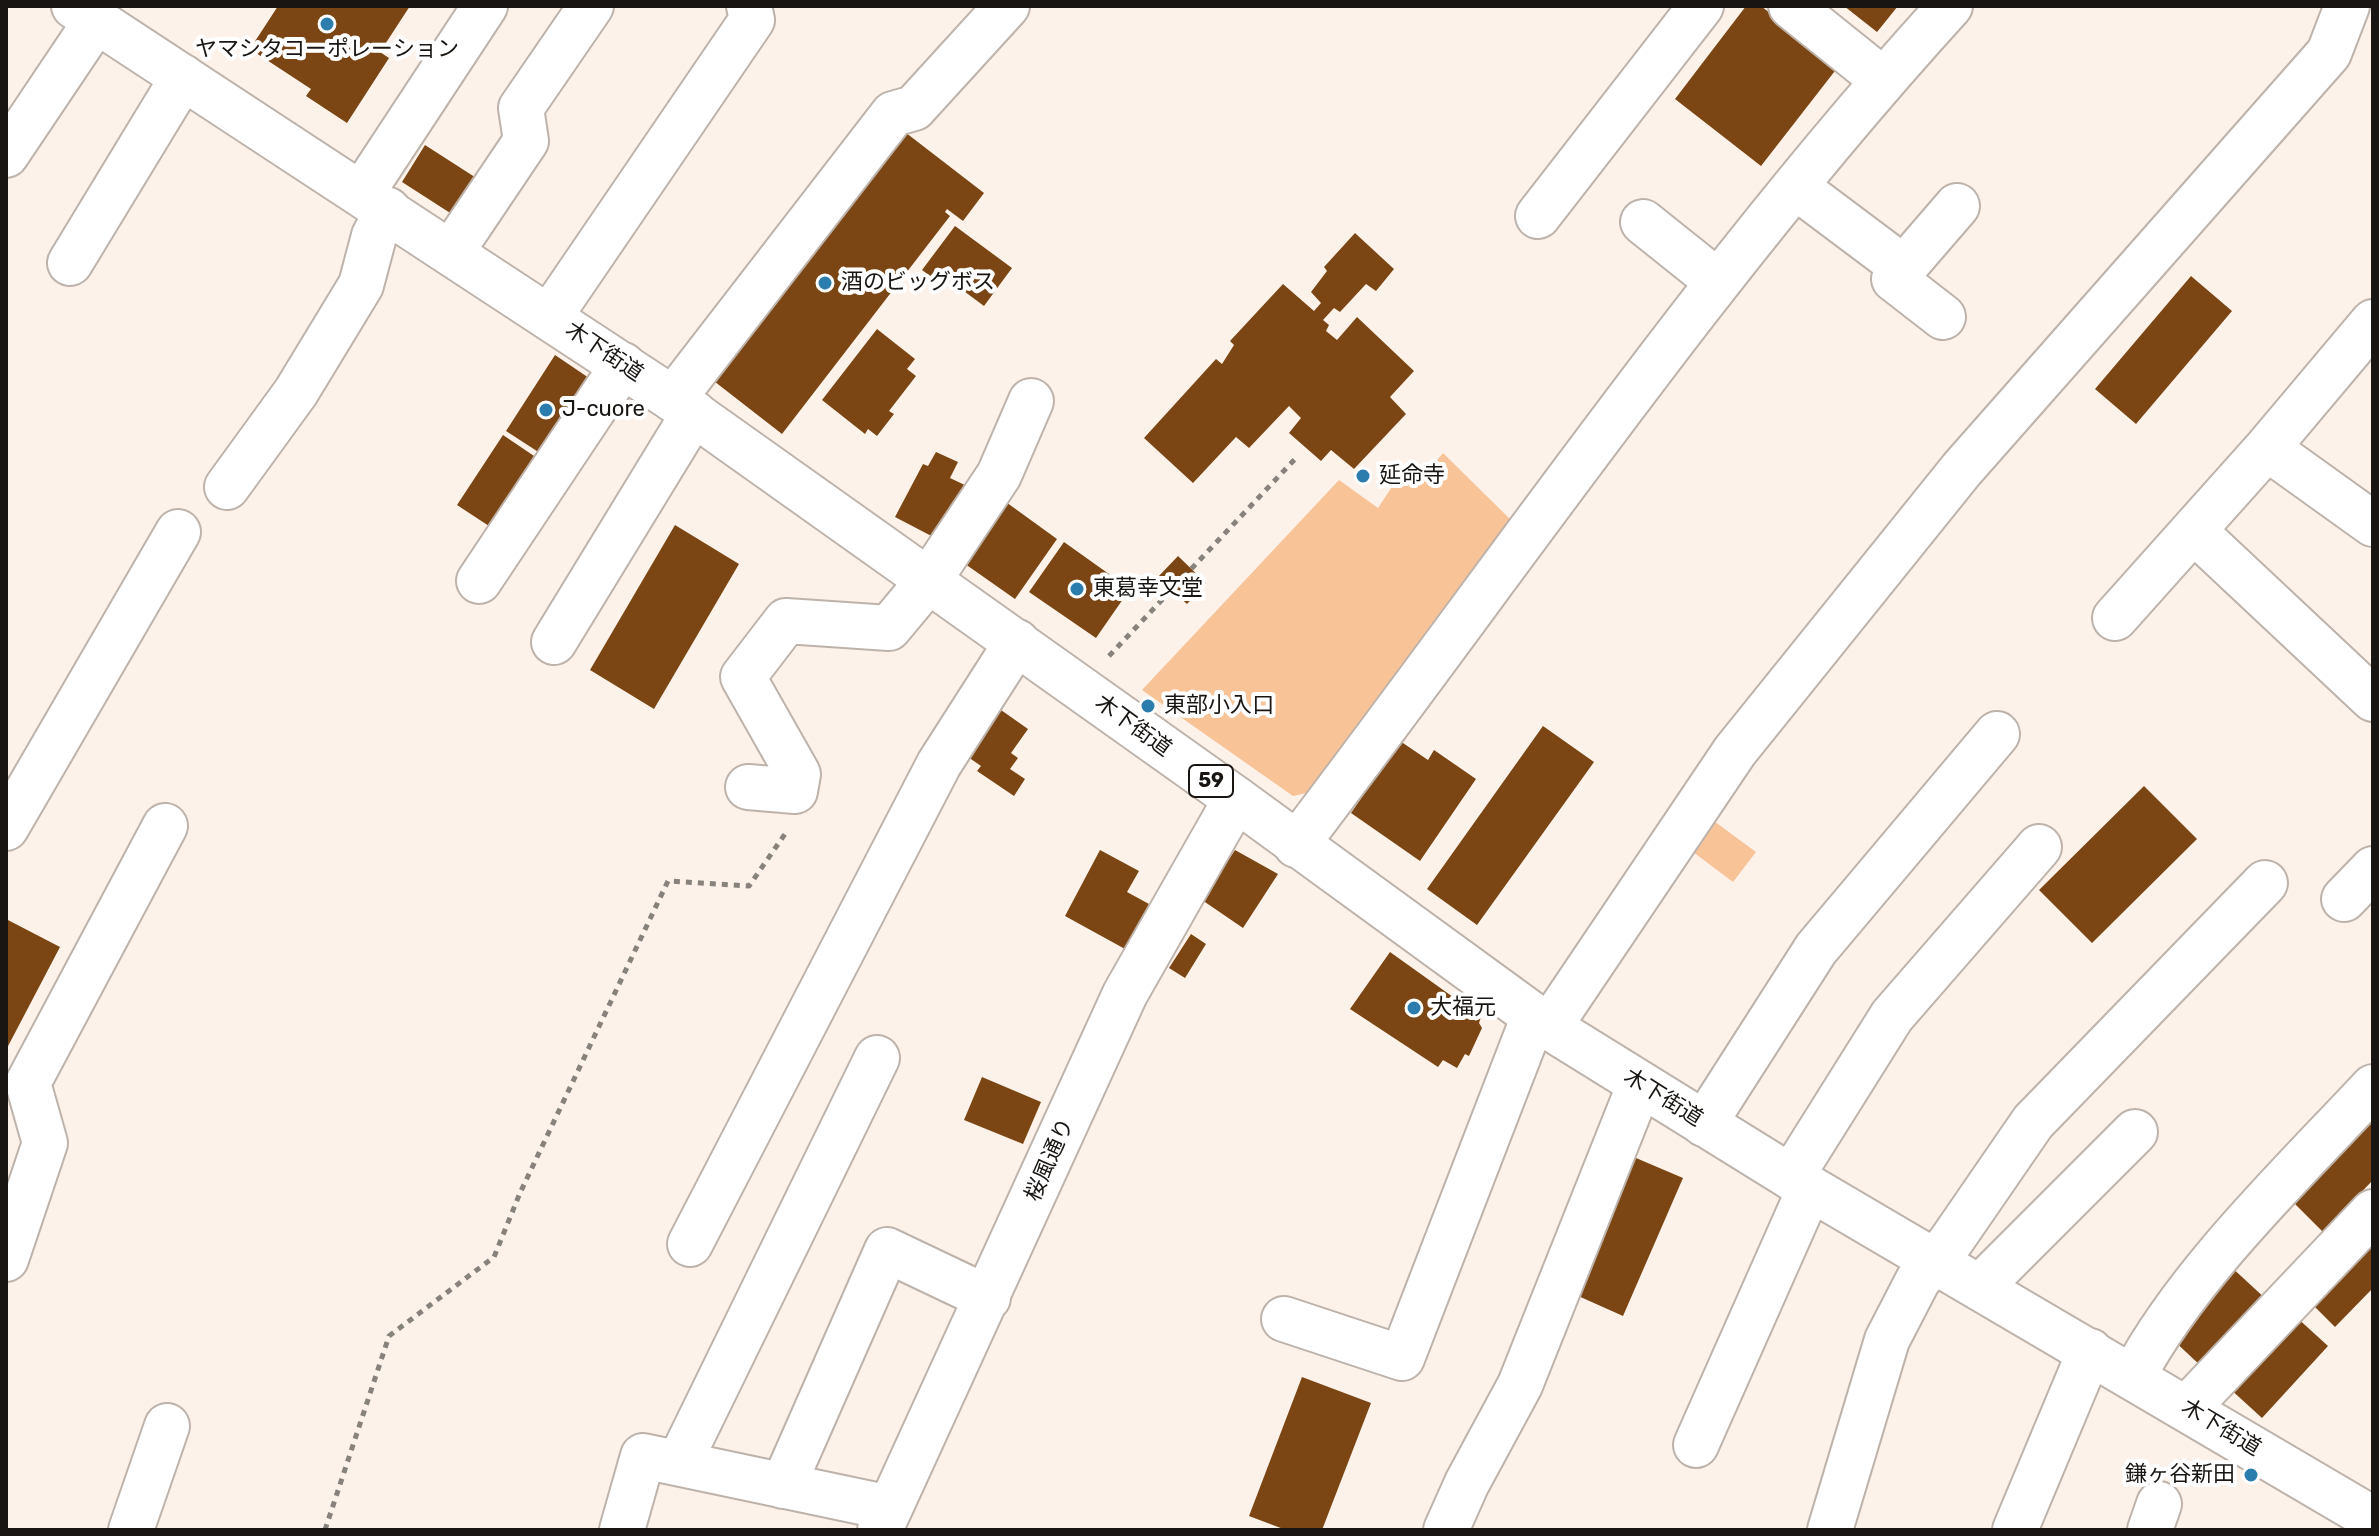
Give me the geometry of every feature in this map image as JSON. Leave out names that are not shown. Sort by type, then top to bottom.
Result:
[{"type":"street","points":[[227,487],[296,392],[361,285],[374,236],[375,202],[485,6]]},
{"type":"street","points":[[452,251],[526,141],[521,108],[591,6]]},
{"type":"street","points":[[550,316],[752,20],[749,6]]},
{"type":"street","points":[[554,642],[683,406],[893,114],[914,108],[1007,6]]},
{"type":"street","points":[[1538,216],[1701,6]]},
{"type":"street","points":[[1791,6],[1883,80]]},
{"type":"street","points":[[1296,845],[1718,282],[1883,80],[1950,6]]},
{"type":"street","points":[[1284,1319],[1402,1358],[1541,1022],[1735,751],[1962,469],[2329,53],[2347,6]]},
{"type":"street","points":[[6,155],[85,13]]},
{"type":"street","name":"木下街道","points":[[85,13],[452,251],[683,406],[1236,799],[1541,1022],[1801,1182],[2373,1519]]},
{"type":"street","points":[[70,263],[183,77]]},
{"type":"street","points":[[1796,187],[1904,268]]},
{"type":"street","points":[[1943,317],[1894,279],[1957,206]]},
{"type":"street","points":[[1643,222],[1718,282]]},
{"type":"street","points":[[2115,618],[2267,448],[2373,322]]},
{"type":"street","points":[[479,581],[623,365]]},
{"type":"street","points":[[748,787],[795,791],[798,774],[743,677],[786,621],[889,628],[929,580],[999,475],[1031,401]]},
{"type":"street","points":[[2267,448],[2373,524]]},
{"type":"street","points":[[2194,531],[2373,699]]},
{"type":"street","points":[[6,828],[178,532]]},
{"type":"street","points":[[690,1244],[939,764],[1017,642]]},
{"type":"street","points":[[1704,1124],[1816,949],[1997,734]]},
{"type":"street","name":"桜風通り","points":[[885,1519],[1125,994],[1236,799]]},
{"type":"street","points":[[6,1259],[45,1143],[28,1083],[165,826]]},
{"type":"street","points":[[1696,1445],[1801,1182],[1892,1016],[2039,847]]},
{"type":"street","points":[[1830,1530],[1887,1340],[1918,1280],[1936,1260],[2033,1122],[2265,883]]},
{"type":"street","points":[[679,1463],[877,1058]]},
{"type":"street","points":[[1446,1530],[1467,1483],[1504,1379],[1640,1084]]},
{"type":"street","points":[[2133,1377],[2157,1332],[2260,1208],[2373,1087]]},
{"type":"street","points":[[1980,1287],[2135,1132]]},
{"type":"street","points":[[2187,1408],[2373,1212]]},
{"type":"street","points":[[783,1486],[887,1250],[988,1298]]},
{"type":"street","points":[[2015,1530],[2090,1351]]},
{"type":"street","points":[[131,1530],[167,1426]]},
{"type":"street","points":[[622,1530],[643,1456],[783,1486],[885,1519]]},
{"type":"path","points":[[1108,658],[1296,458]]},
{"type":"path","points":[[325,1530],[389,1336],[494,1257],[520,1193],[668,881],[749,886],[793,822],[795,791]]},
{"type":"shaded area","points":[[1443,453],[1510,519],[1311,792],[1293,796],[1142,690],[1339,480],[1378,508],[1409,461],[1426,473]]},
{"type":"shaded area","points":[[1707,816],[1756,852],[1733,882],[1685,846]]},
{"type":"building","points":[[278,6],[410,6],[380,52],[389,58],[347,123],[306,96],[311,89],[250,49]]},
{"type":"building","points":[[1746,6],[1761,6],[1838,67],[1761,166],[1675,99]]},
{"type":"building","points":[[1844,6],[1898,6],[1877,32]]},
{"type":"building","points":[[901,129],[984,193],[963,221],[947,209],[945,212],[950,216],[782,434],[710,378]]},
{"type":"building","points":[[425,145],[481,181],[458,218],[402,182]]},
{"type":"building","points":[[955,226],[1012,268],[984,306],[945,277],[940,283],[922,270]]},
{"type":"building","points":[[1355,233],[1394,269],[1376,291],[1366,284],[1340,312],[1334,308],[1323,320],[1329,325],[1326,331],[1337,340],[1357,317],[1414,371],[1390,397],[1406,414],[1354,469],[1331,450],[1321,461],[1289,433],[1301,418],[1289,406],[1249,448],[1236,437],[1193,483],[1144,438],[1216,359],[1222,364],[1234,345],[1230,341],[1283,284],[1314,311],[1321,303],[1311,292],[1327,271],[1324,267]]},
{"type":"building","points":[[2191,276],[2232,311],[2136,424],[2095,389]]},
{"type":"building","points":[[877,329],[915,359],[907,369],[916,376],[889,411],[894,414],[877,436],[868,429],[865,434],[822,400]]},
{"type":"building","points":[[555,355],[592,380],[543,455],[506,431]]},
{"type":"building","points":[[503,435],[537,458],[492,528],[457,505]]},
{"type":"building","points":[[936,452],[958,462],[950,478],[969,487],[941,541],[895,517],[923,464],[928,466]]},
{"type":"building","points":[[999,497],[1057,539],[1015,599],[958,559]]},
{"type":"building","points":[[675,525],[739,564],[654,709],[590,670]]},
{"type":"building","points":[[1064,542],[1130,589],[1096,638],[1029,592]]},
{"type":"building","points":[[1178,556],[1206,583],[1187,604],[1158,577]]},
{"type":"building","points":[[1001,710],[1028,729],[1011,753],[1018,758],[1010,769],[1025,779],[1014,796],[977,771],[981,766],[968,757]]},
{"type":"building","points":[[1543,726],[1594,762],[1477,925],[1427,889]]},
{"type":"building","points":[[1400,741],[1428,760],[1434,750],[1476,779],[1420,861],[1351,813]]},
{"type":"building","points":[[2144,786],[2197,839],[2092,943],[2039,890]]},
{"type":"building","points":[[1100,850],[1139,871],[1127,892],[1149,904],[1125,949],[1065,916]]},
{"type":"building","points":[[1235,850],[1278,874],[1243,928],[1202,900]]},
{"type":"building","points":[[6,919],[60,947],[6,1050]]},
{"type":"building","points":[[1191,934],[1206,944],[1185,978],[1169,968]]},
{"type":"building","points":[[1390,952],[1481,1017],[1479,1023],[1482,1028],[1469,1056],[1465,1054],[1457,1068],[1443,1060],[1438,1067],[1350,1009]]},
{"type":"building","points":[[982,1077],[1041,1102],[1023,1144],[964,1120]]},
{"type":"building","points":[[2373,1116],[2373,1180],[2323,1232],[2291,1200]]},
{"type":"building","points":[[1636,1158],[1683,1178],[1623,1316],[1576,1295]]},
{"type":"building","points":[[2373,1243],[2373,1288],[2335,1327],[2311,1303]]},
{"type":"building","points":[[2228,1264],[2267,1300],[2202,1367],[2170,1337]]},
{"type":"building","points":[[2294,1315],[2328,1346],[2262,1418],[2228,1387]]},
{"type":"building","points":[[1302,1377],[1371,1403],[1322,1530],[1286,1530],[1249,1516]]},
{"type":"place","name":"ヤマシタコーポレーション","points":[[327,24]]},
{"type":"place","name":"酒のビッグボス","points":[[825,283]]},
{"type":"place","name":"J-cuore","points":[[546,410]]},
{"type":"place","name":"延命寺","points":[[1363,476]]},
{"type":"place","name":"東葛幸文堂","points":[[1077,589]]},
{"type":"place","name":"東部小入口","points":[[1148,706]]},
{"type":"place","name":"大福元","points":[[1414,1008]]},
{"type":"place","name":"鎌ヶ谷新田","points":[[2251,1475]]}]
